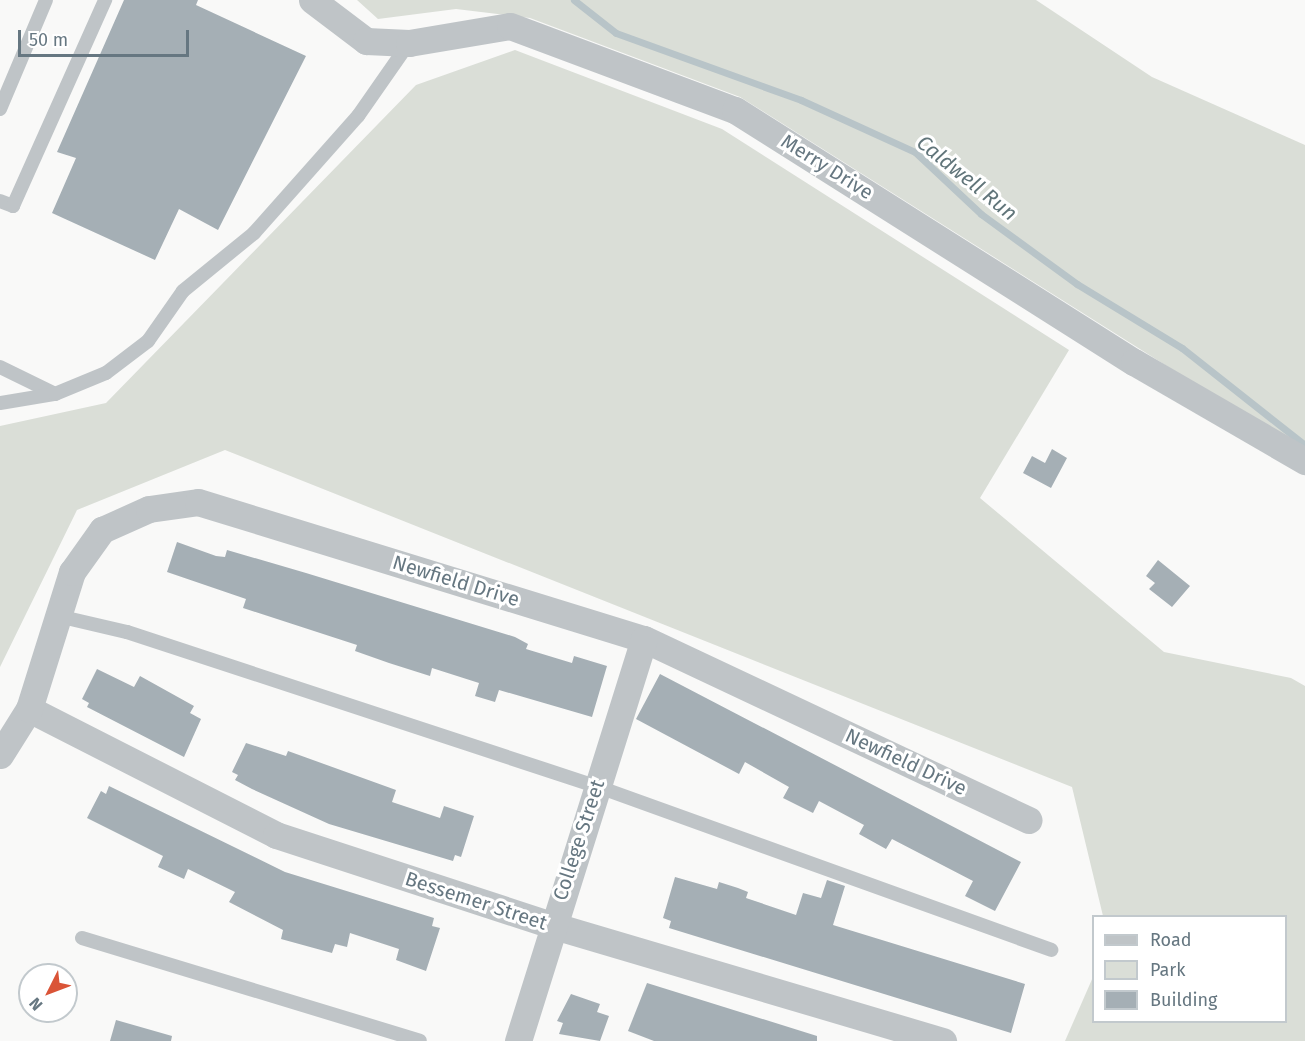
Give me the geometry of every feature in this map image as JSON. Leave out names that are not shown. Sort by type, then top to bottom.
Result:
[{"type":"street","name":"Merry Drive","points":[[312,0],[366,41],[409,43],[510,26],[735,110],[1134,362],[1305,461]]},
{"type":"street","name":"Newfield Drive","points":[[0,755],[29,709],[72,572],[102,530],[149,509],[198,502],[644,639],[1028,820]]},
{"type":"street","name":"College Street","points":[[518,1041],[551,925],[644,639]]},
{"type":"street","name":"Bessemer Street","points":[[29,709],[276,835],[551,925],[932,1039]]},
{"type":"lane","points":[[0,109],[46,0]]},
{"type":"lane","points":[[6,204],[105,0]]},
{"type":"lane","points":[[0,403],[55,394],[106,373],[148,341],[183,291],[254,233],[358,116],[409,43]]},
{"type":"lane","points":[[0,367],[55,394]]},
{"type":"lane","points":[[58,616],[128,632],[596,786],[1050,950]]},
{"type":"lane","points":[[82,938],[420,1041]]},
{"type":"green space","points":[[357,0],[1036,0],[1152,77],[1305,145],[1305,453],[740,97],[530,18],[456,9],[378,19]]},
{"type":"green space","points":[[515,50],[722,129],[1069,350],[980,498],[1164,652],[1291,678],[1305,686],[1305,1041],[1065,1041],[1092,979],[1092,1023],[1287,1023],[1287,915],[1103,915],[1072,787],[225,450],[77,510],[0,667],[0,426],[106,403],[416,85]]},
{"type":"building","points":[[124,0],[198,0],[196,5],[306,56],[218,230],[179,209],[155,260],[52,213],[76,158],[57,152]]},
{"type":"building","points":[[1052,449],[1067,458],[1051,488],[1023,473],[1032,456],[1045,463]]},
{"type":"building","points":[[177,542],[216,556],[225,557],[227,550],[515,637],[528,644],[526,649],[572,663],[574,656],[607,666],[592,717],[499,690],[495,702],[475,696],[479,683],[432,668],[430,676],[389,663],[355,651],[357,645],[243,608],[246,599],[167,572]]},
{"type":"building","points":[[1158,560],[1190,586],[1172,607],[1149,589],[1155,583],[1146,576]]},
{"type":"building","points":[[97,669],[134,687],[140,676],[194,706],[190,713],[201,719],[184,757],[87,707],[89,703],[82,699]]},
{"type":"building","points":[[660,674],[1021,862],[995,911],[965,896],[973,881],[892,839],[886,849],[859,834],[864,825],[819,801],[813,813],[783,798],[789,787],[745,762],[739,774],[636,719]]},
{"type":"building","points":[[246,743],[286,756],[288,751],[396,790],[392,802],[440,818],[444,806],[474,816],[461,857],[455,855],[453,861],[329,824],[235,780],[238,775],[232,772]]},
{"type":"building","points":[[109,786],[285,872],[434,918],[432,926],[440,928],[426,971],[396,960],[399,949],[350,933],[347,947],[335,944],[332,953],[281,939],[283,930],[229,902],[235,892],[188,869],[184,879],[158,867],[163,856],[87,818],[101,791],[106,794]]},
{"type":"building","points":[[675,877],[717,889],[719,882],[748,892],[746,898],[796,915],[803,893],[821,898],[827,880],[845,886],[833,925],[1025,984],[1011,1033],[669,928],[671,921],[663,918]]},
{"type":"building","points":[[647,983],[817,1036],[817,1041],[654,1041],[628,1031]]},
{"type":"building","points":[[571,994],[600,1004],[597,1012],[609,1016],[600,1041],[559,1034],[563,1023],[557,1021]]},
{"type":"building","points":[[116,1020],[172,1036],[171,1041],[110,1041]]},
{"type":"waterway","name":"Caldwell Run","points":[[574,0],[616,33],[801,100],[915,152],[981,214],[1077,284],[1182,348],[1305,445]]}]
